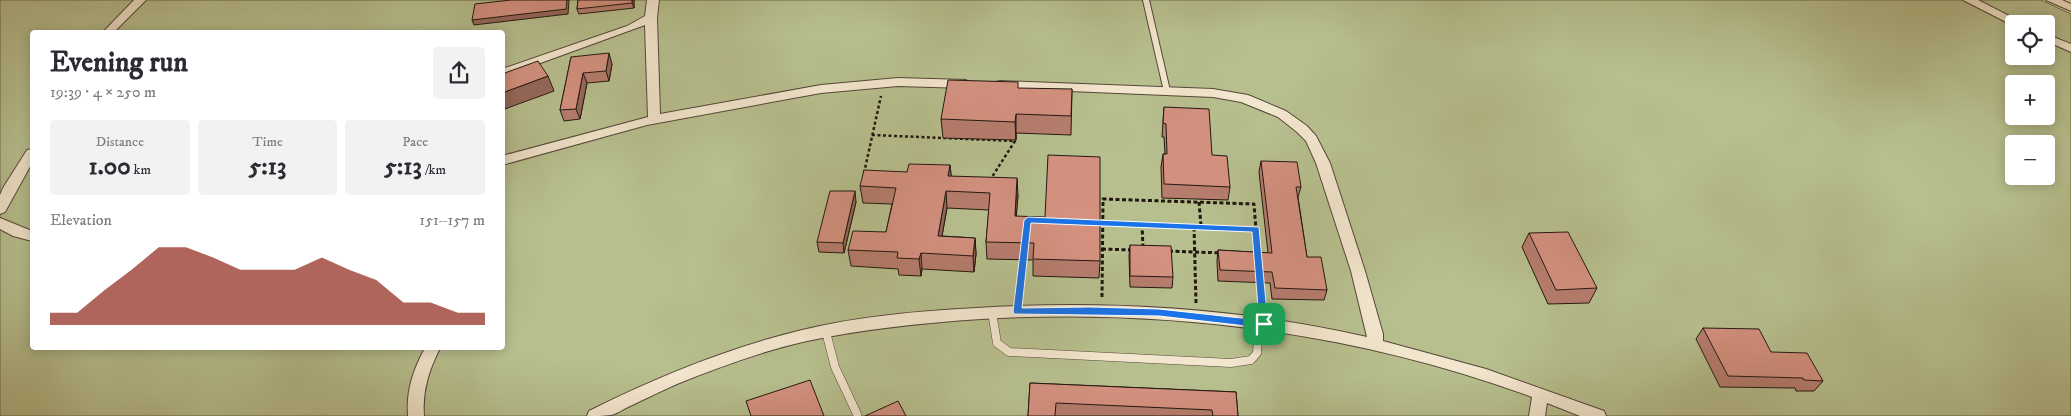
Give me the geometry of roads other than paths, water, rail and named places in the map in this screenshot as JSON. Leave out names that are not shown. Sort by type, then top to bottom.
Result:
[{"type":"street","points":[[110,30],[140,0]]},
{"type":"street","points":[[653,0],[651,18],[654,119]]},
{"type":"street","points":[[1969,0],[2005,17]]},
{"type":"street","points":[[2052,0],[2071,8]]},
{"type":"street","points":[[505,72],[631,28],[651,18]]},
{"type":"street","points":[[2055,41],[2071,48]]},
{"type":"street","points":[[505,160],[654,119],[821,89],[884,83],[1213,93],[1256,102],[1282,114],[1302,129],[1311,140],[1323,163],[1358,271],[1375,334],[1375,346]]},
{"type":"street","points":[[0,209],[10,188],[30,155]]},
{"type":"street","points":[[0,223],[30,235]]},
{"type":"street","points":[[596,416],[646,391],[694,371],[768,346],[826,332],[914,318],[1017,311],[1102,311],[1196,316],[1262,324],[1375,346],[1484,375],[1598,416]]},
{"type":"street","points":[[416,416],[414,399],[425,361],[431,350]]},
{"type":"street","points":[[1537,416],[1540,394]]},
{"type":"lane","points":[[1146,0],[1167,91]]},
{"type":"lane","points":[[992,312],[996,342],[1009,352],[1231,363],[1251,360],[1257,353],[1262,324]]},
{"type":"lane","points":[[826,332],[835,367],[857,414]]}]
